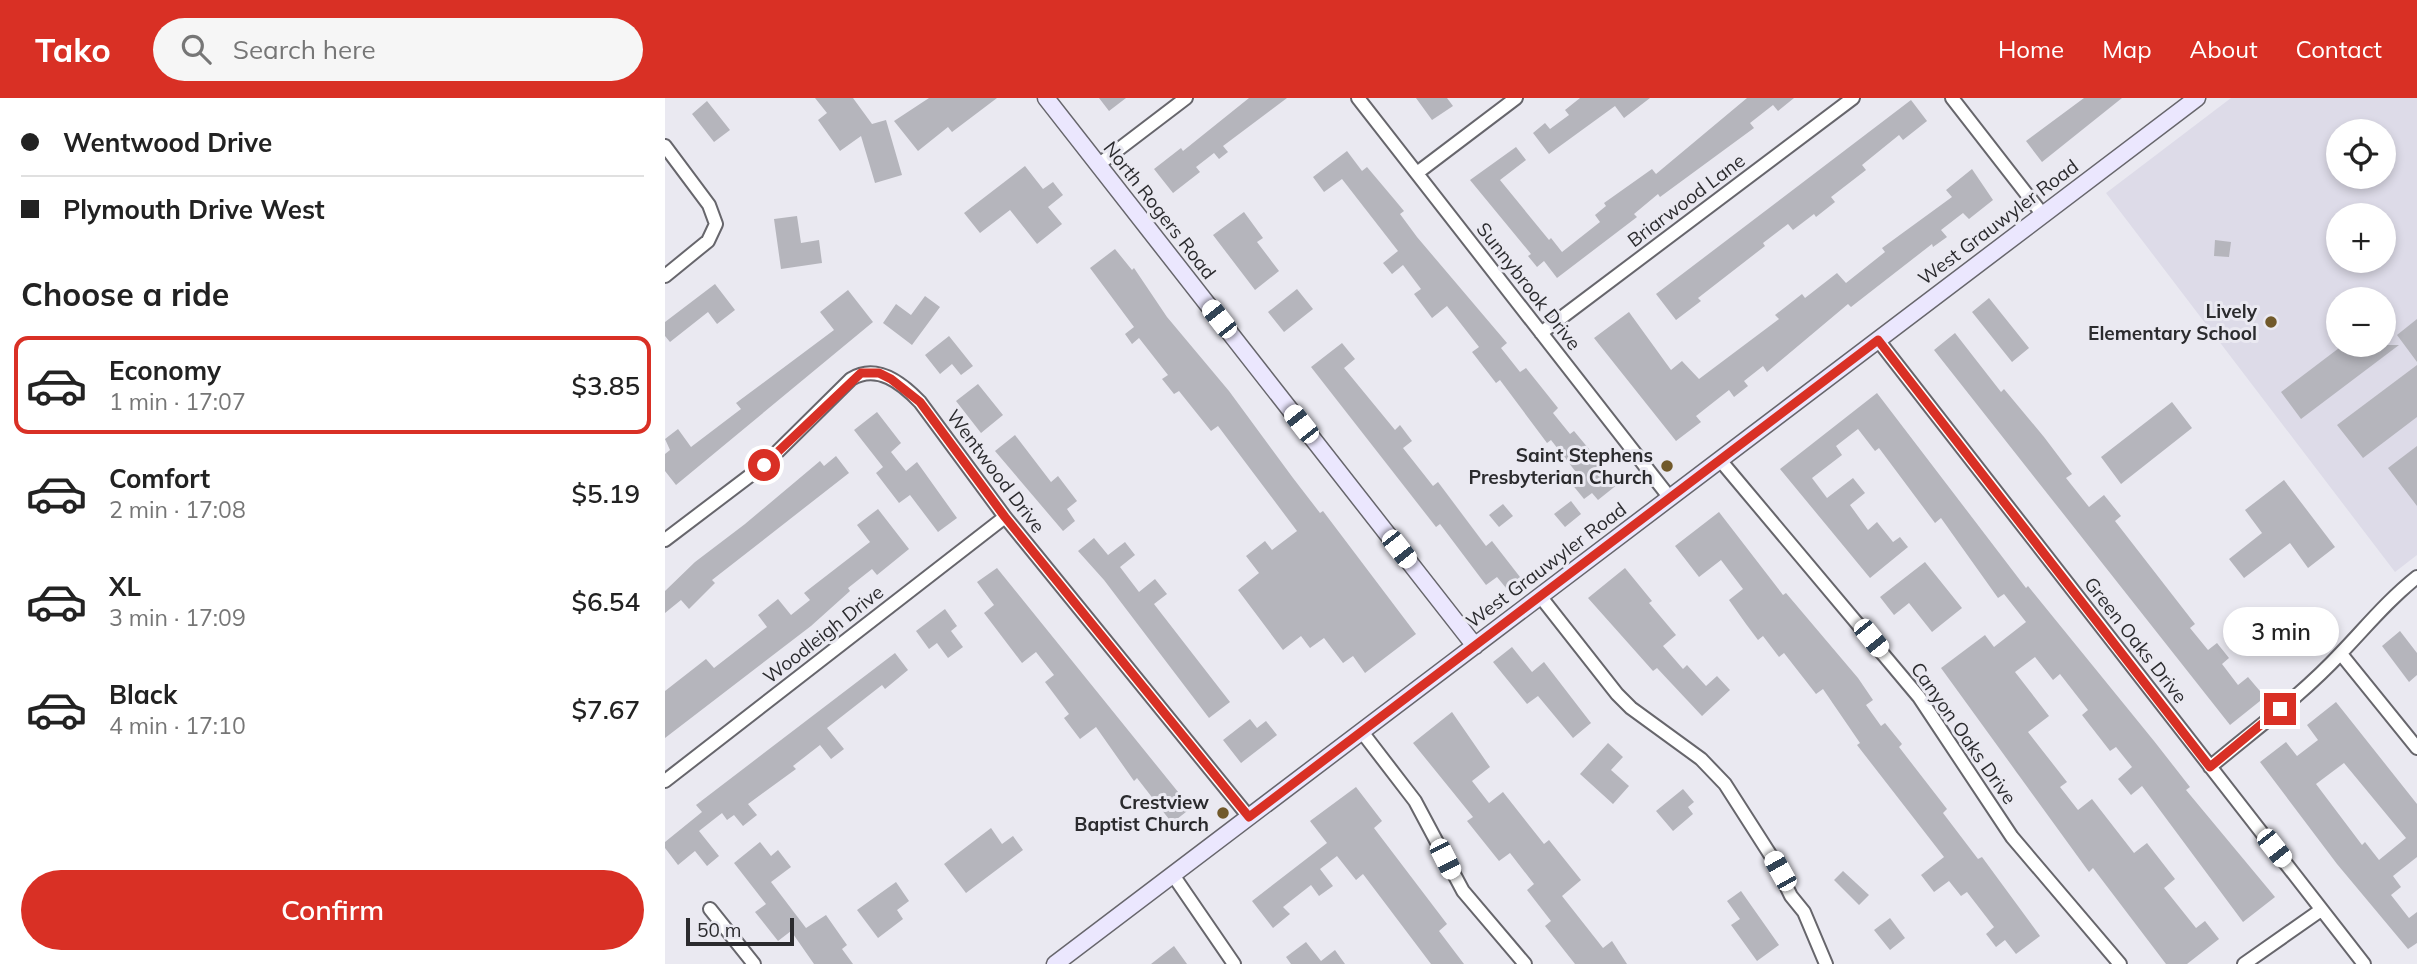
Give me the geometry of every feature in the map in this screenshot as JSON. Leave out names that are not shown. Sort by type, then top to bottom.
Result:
[{"type":"main road","name":"North Rogers Road","points":[[1046,98],[1475,646]]},
{"type":"main road","name":"West Grauwyler Road","points":[[1055,964],[2197,98]]},
{"type":"street","points":[[1098,165],[1186,98]]},
{"type":"street","name":"Sunnybrook Drive","points":[[1358,98],[1669,498]]},
{"type":"street","points":[[1417,173],[1516,98]]},
{"type":"street","name":"Briarwood Lane","points":[[1541,333],[1853,98]]},
{"type":"street","points":[[1952,98],[2043,215]]},
{"type":"street","points":[[665,146],[709,205],[716,224],[713,234],[700,249],[665,276]]},
{"type":"street","name":"Green Oaks Drive","points":[[1878,340],[2364,964]]},
{"type":"street","name":"Wentwood Drive","points":[[665,540],[764,465],[851,379],[869,371],[891,379],[920,402],[1005,517],[1249,817]]},
{"type":"street","name":"Canyon Oaks Drive","points":[[1720,460],[1919,697],[2012,837],[2120,964]]},
{"type":"street","name":"Woodleigh Drive","points":[[665,781],[1005,517]]},
{"type":"street","points":[[2210,767],[2341,654],[2371,618],[2417,577]]},
{"type":"street","points":[[1540,596],[1617,694],[1631,708],[1701,759],[1725,784],[1773,859],[1791,895],[1804,912],[1826,964]]},
{"type":"street","points":[[2341,654],[2417,748]]},
{"type":"street","points":[[1362,732],[1415,801],[1463,891],[1525,964]]},
{"type":"street","points":[[1173,875],[1234,964]]},
{"type":"street","points":[[710,909],[754,964]]},
{"type":"street","points":[[2244,964],[2321,910]]},
{"type":"shaded area","name":"Lively Elementary School","points":[[2231,98],[2417,98],[2417,555],[2395,572],[2106,193]]},
{"type":"building","points":[[815,98],[853,98],[872,124],[886,120],[902,175],[875,183],[861,136],[840,151],[818,120],[827,113]]},
{"type":"building","points":[[929,98],[997,98],[952,132],[948,127],[918,151],[894,121]]},
{"type":"building","points":[[1099,98],[1126,98],[1109,111]]},
{"type":"building","points":[[1249,98],[1287,98],[1223,146],[1228,152],[1219,159],[1214,153],[1196,167],[1200,172],[1173,193],[1154,169],[1181,148],[1183,151]]},
{"type":"building","points":[[1416,98],[1447,98],[1453,106],[1432,120]]},
{"type":"building","points":[[1580,98],[1650,98],[1624,118],[1615,106],[1549,154],[1533,133],[1545,123],[1550,129],[1569,115],[1565,110]]},
{"type":"building","points":[[1747,98],[1794,98],[1778,111],[1773,105],[1750,123],[1754,128],[1660,197],[1658,194],[1634,214],[1637,217],[1557,278],[1544,261],[1537,267],[1528,256],[1531,254],[1470,180],[1516,147],[1526,160],[1500,180],[1562,252],[1600,222],[1595,215],[1606,206],[1604,203],[1652,169],[1656,174]]},
{"type":"building","points":[[2084,98],[2122,98],[2042,162],[2026,141]]},
{"type":"building","points":[[1911,100],[1927,121],[1903,140],[1899,135],[1862,165],[1866,170],[1831,197],[1835,202],[1793,230],[1788,224],[1763,243],[1765,246],[1698,298],[1701,301],[1676,320],[1656,294]]},
{"type":"building","points":[[707,101],[730,130],[714,142],[692,114]]},
{"type":"building","points":[[1347,151],[1362,171],[1367,167],[1404,211],[1400,214],[1417,237],[1507,343],[1501,348],[1520,372],[1526,368],[1558,408],[1553,413],[1570,434],[1574,431],[1618,484],[1598,500],[1592,493],[1584,499],[1571,483],[1579,476],[1551,440],[1547,443],[1500,380],[1496,383],[1472,352],[1479,347],[1447,306],[1432,318],[1414,294],[1421,289],[1403,265],[1392,274],[1383,263],[1398,251],[1342,179],[1324,192],[1313,177]]},
{"type":"building","points":[[1025,166],[1043,189],[1053,182],[1063,195],[1048,207],[1062,224],[1037,244],[1010,210],[980,233],[964,213]]},
{"type":"building","points":[[1972,169],[1993,200],[1969,219],[1963,213],[1941,230],[1947,237],[1933,247],[1932,244],[1851,307],[1848,304],[1767,372],[1763,366],[1744,381],[1748,386],[1734,397],[1729,390],[1696,416],[1701,422],[1676,441],[1594,338],[1629,312],[1671,370],[1682,361],[1699,379],[1779,319],[1775,315],[1802,294],[1805,298],[1837,273],[1846,283],[1885,252],[1882,248],[1952,197],[1946,190]]},
{"type":"building","points":[[1244,212],[1263,238],[1257,242],[1279,271],[1255,290],[1213,235]]},
{"type":"building","points":[[797,216],[801,243],[819,240],[822,263],[781,269],[774,219]]},
{"type":"building","points":[[2215,240],[2231,242],[2229,257],[2214,256]]},
{"type":"building","points":[[1115,249],[1132,270],[1134,268],[1167,317],[1229,391],[1293,478],[1320,513],[1323,511],[1416,634],[1365,673],[1353,656],[1343,663],[1324,638],[1310,648],[1301,636],[1283,650],[1238,590],[1259,573],[1246,556],[1265,541],[1272,550],[1297,531],[1218,426],[1211,431],[1179,391],[1174,394],[1162,379],[1168,375],[1139,338],[1132,344],[1125,334],[1134,327],[1090,268]]},
{"type":"building","points":[[715,284],[735,310],[717,324],[708,312],[670,342],[665,336],[665,322]]},
{"type":"building","points":[[1297,289],[1313,309],[1284,332],[1268,312]]},
{"type":"building","points":[[848,290],[873,322],[676,485],[665,471],[665,454],[670,450],[665,439],[678,429],[691,447],[741,409],[736,403],[834,330],[820,312]]},
{"type":"building","points":[[925,296],[940,307],[912,345],[883,323],[896,304],[911,315]]},
{"type":"building","points":[[1989,298],[2029,348],[2012,362],[1972,312]]},
{"type":"building","points":[[2417,319],[2417,362],[2397,335]]},
{"type":"building","points":[[1955,333],[2001,392],[2004,389],[2044,437],[2072,474],[2066,478],[2089,507],[2104,495],[2121,516],[2115,521],[2195,624],[2190,628],[2208,650],[2217,643],[2229,658],[2222,664],[2238,685],[2248,677],[2265,697],[2230,725],[1934,350]]},
{"type":"building","points":[[949,336],[973,366],[961,375],[952,364],[940,374],[925,355]]},
{"type":"building","points":[[1342,343],[1355,359],[1344,368],[1395,430],[1400,425],[1412,441],[1403,448],[1433,486],[1438,482],[1486,546],[1492,541],[1520,577],[1506,588],[1497,577],[1486,585],[1440,524],[1436,527],[1311,367]]},
{"type":"building","points":[[2327,357],[2383,357],[2301,419],[2281,392]]},
{"type":"building","points":[[2417,365],[2417,417],[2363,458],[2337,425]]},
{"type":"building","points":[[978,384],[1003,415],[981,433],[956,401]]},
{"type":"building","points":[[1877,393],[2026,588],[2028,586],[2154,741],[2190,787],[2186,790],[2275,897],[2243,922],[2142,786],[2131,795],[2118,779],[2132,767],[2116,747],[2110,751],[2082,715],[2088,710],[2060,674],[2053,680],[2035,657],[2015,672],[2049,716],[2028,732],[2067,782],[2060,787],[2078,810],[2092,799],[2134,853],[2147,843],[2175,879],[2164,888],[2196,928],[2205,921],[2219,939],[2187,964],[2166,964],[2093,868],[2089,872],[1941,668],[1985,635],[1994,647],[2026,622],[2004,594],[1998,598],[1941,518],[1935,523],[1879,448],[1875,451],[1858,429],[1836,446],[1842,455],[1812,478],[1827,498],[1853,478],[1865,493],[1850,505],[1868,530],[1877,522],[1893,542],[1900,537],[1908,547],[1870,578],[1780,469]]},
{"type":"building","points":[[2172,402],[2192,428],[2121,484],[2101,457]]},
{"type":"building","points":[[877,412],[901,443],[891,452],[906,471],[917,462],[957,518],[938,532],[910,495],[899,503],[876,473],[883,467],[854,430]]},
{"type":"building","points":[[1015,435],[1051,482],[1058,476],[1077,501],[1067,509],[1075,521],[1063,531],[995,451]]},
{"type":"building","points":[[2417,446],[2417,506],[2388,468]]},
{"type":"building","points":[[836,456],[849,473],[712,580],[715,583],[689,609],[681,600],[665,613],[665,591],[695,562],[820,461],[824,466]]},
{"type":"building","points":[[2284,480],[2335,547],[2308,568],[2290,543],[2244,578],[2229,559],[2262,533],[2245,510]]},
{"type":"building","points":[[1571,501],[1581,514],[1565,527],[1554,514]]},
{"type":"building","points":[[1503,504],[1513,516],[1499,527],[1489,515]]},
{"type":"building","points":[[878,509],[909,549],[877,575],[872,569],[848,588],[850,591],[811,626],[665,738],[665,691],[706,659],[714,668],[767,627],[758,615],[778,599],[791,615],[810,600],[804,593],[870,542],[857,525]]},
{"type":"building","points":[[1719,512],[1783,595],[1786,593],[1858,678],[1873,700],[1866,705],[1881,726],[1885,723],[1902,744],[1899,747],[1947,809],[1943,813],[1978,859],[1982,857],[2040,936],[2016,954],[2005,940],[1996,947],[1986,934],[1994,927],[1967,892],[1961,896],[1949,881],[1934,892],[1921,875],[1944,857],[1857,745],[1860,743],[1823,689],[1816,694],[1784,653],[1779,657],[1763,636],[1758,640],[1729,600],[1743,589],[1721,560],[1699,577],[1675,546]]},
{"type":"building","points":[[1094,538],[1108,555],[1125,542],[1135,555],[1120,567],[1139,592],[1155,579],[1167,594],[1154,604],[1230,702],[1209,718],[1104,580],[1078,551]]},
{"type":"building","points":[[1925,562],[1962,608],[1932,632],[1909,603],[1894,615],[1880,597]]},
{"type":"building","points":[[997,568],[1191,808],[1172,823],[1137,778],[1134,781],[1096,727],[1080,739],[1064,718],[1069,714],[1045,682],[1054,675],[1036,652],[1022,663],[984,613],[994,605],[977,582]]},
{"type":"building","points":[[1625,568],[1652,601],[1649,603],[1676,635],[1663,646],[1683,669],[1687,665],[1706,686],[1717,676],[1730,690],[1702,716],[1657,668],[1653,671],[1588,598]]},
{"type":"building","points":[[945,609],[957,626],[951,631],[963,647],[948,658],[937,643],[929,649],[916,631]]},
{"type":"building","points":[[2400,631],[2417,653],[2417,675],[2409,682],[2382,646]]},
{"type":"building","points":[[1512,647],[1532,672],[1544,662],[1591,723],[1573,738],[1538,696],[1527,704],[1493,662]]},
{"type":"building","points":[[895,653],[908,670],[885,689],[882,685],[827,728],[844,749],[831,759],[820,745],[793,766],[796,769],[748,804],[757,815],[743,826],[734,815],[727,820],[722,813],[699,831],[719,856],[707,866],[695,851],[678,865],[665,848],[665,842],[702,812],[696,805]]},
{"type":"building","points":[[2336,702],[2417,804],[2417,857],[2393,876],[2401,887],[2391,895],[2409,918],[2417,912],[2417,943],[2408,949],[2337,864],[2260,762],[2286,742],[2297,756],[2318,740],[2307,725]],"holes":[[[2344,763],[2406,838],[2379,860],[2365,842],[2362,845],[2316,784]]]},
{"type":"building","points":[[1452,712],[1490,767],[1472,781],[1489,803],[1503,792],[1544,844],[1549,840],[1581,880],[1562,896],[1603,948],[1612,941],[1627,964],[1575,964],[1545,926],[1551,921],[1527,890],[1534,884],[1510,853],[1499,861],[1467,821],[1473,817],[1413,743]]},
{"type":"building","points":[[1250,719],[1257,728],[1266,721],[1277,735],[1241,763],[1223,740]]},
{"type":"building","points":[[1608,743],[1623,757],[1611,770],[1629,786],[1613,804],[1580,774]]},
{"type":"building","points":[[1356,787],[1382,821],[1374,828],[1447,924],[1439,931],[1464,964],[1431,964],[1363,874],[1356,880],[1337,856],[1320,869],[1333,886],[1319,896],[1311,885],[1283,907],[1290,914],[1273,928],[1252,901],[1327,843],[1310,821]]},
{"type":"building","points":[[1683,789],[1694,802],[1688,807],[1693,814],[1673,831],[1656,811]]},
{"type":"building","points":[[991,828],[1002,844],[1013,836],[1023,850],[966,893],[944,864]]},
{"type":"building","points":[[760,842],[771,856],[778,850],[791,867],[771,882],[806,928],[826,915],[847,945],[842,949],[853,964],[814,964],[791,931],[778,941],[755,912],[766,904],[734,863]]},
{"type":"building","points":[[1843,871],[1869,895],[1859,905],[1834,880]]},
{"type":"building","points":[[896,882],[909,901],[897,910],[903,919],[878,938],[857,910]]},
{"type":"building","points":[[1741,891],[1779,945],[1757,961],[1731,925],[1740,919],[1727,901]]},
{"type":"building","points":[[1890,918],[1905,938],[1890,950],[1874,930]]},
{"type":"building","points":[[1306,942],[1321,961],[1335,950],[1345,964],[1291,964],[1286,957]]},
{"type":"building","points":[[1174,946],[1187,964],[1151,964]]},
{"type":"place","name":"Lively Elementary School","points":[[2271,322]]},
{"type":"place","name":"Saint Stephens Presbyterian Church","points":[[1667,466]]},
{"type":"place","name":"Crestview Baptist Church","points":[[1223,813]]},
{"type":"route","points":[[764,465],[851,379],[861,373],[879,373],[909,391],[1005,517],[1249,817],[1878,340],[2210,767],[2280,709]]}]
